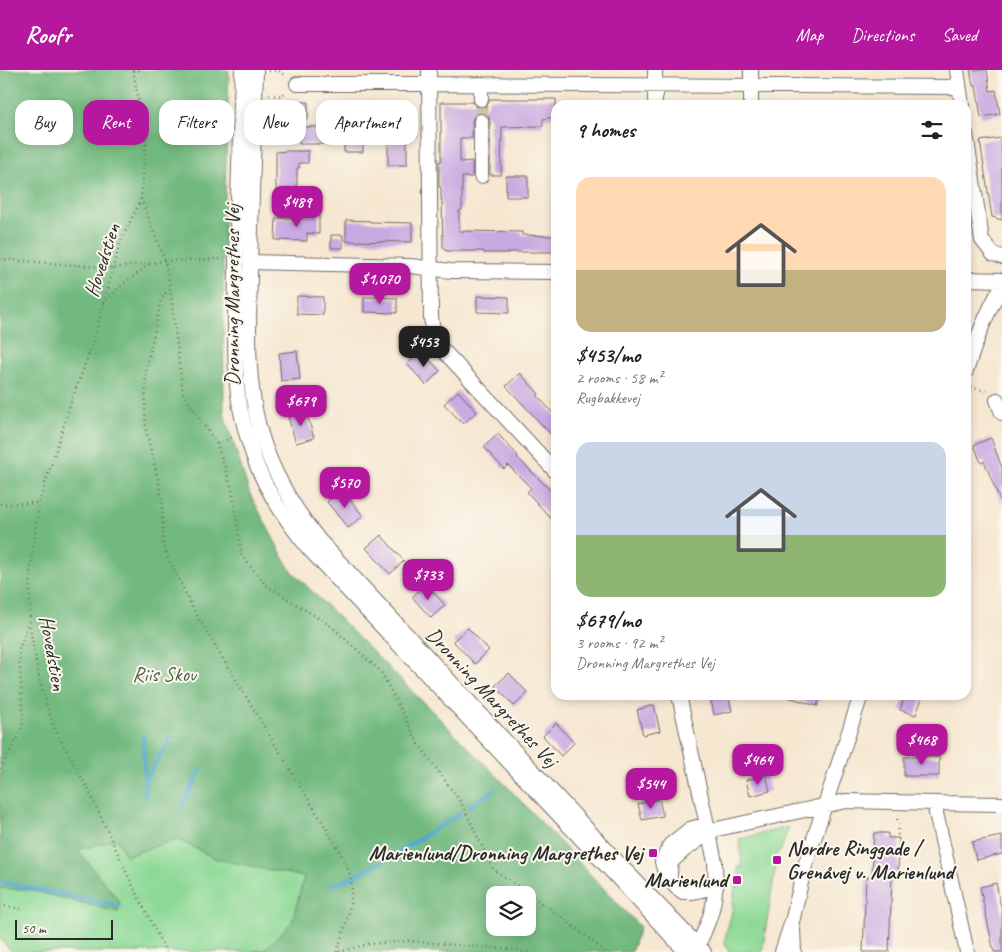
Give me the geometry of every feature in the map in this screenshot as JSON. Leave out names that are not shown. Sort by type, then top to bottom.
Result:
[{"type":"street","name":"Dronning Margrethes Vej","points":[[251,70],[255,95],[250,262],[251,385],[259,428],[278,478],[304,522],[329,552],[627,872],[695,950]]},
{"type":"street","name":"Dronning Margrethes Vej","points":[[251,70],[235,333],[237,386],[241,411],[255,460],[265,483],[279,508],[309,549],[602,861],[695,950]]},
{"type":"street","points":[[751,70],[751,100]]},
{"type":"street","points":[[956,70],[961,100]]},
{"type":"street","points":[[297,84],[429,77],[481,84],[655,78],[751,86],[959,87]]},
{"type":"street","points":[[429,77],[430,268],[431,317],[434,338],[441,348],[551,467]]},
{"type":"street","points":[[655,78],[655,100]]},
{"type":"street","points":[[481,84],[481,99]]},
{"type":"street","points":[[481,121],[481,176]]},
{"type":"street","points":[[971,167],[982,240],[998,256]]},
{"type":"street","points":[[250,262],[410,266],[451,271],[551,272]]},
{"type":"street","points":[[971,279],[1002,280]]},
{"type":"street","points":[[971,356],[984,320],[1002,286]]},
{"type":"street","points":[[680,700],[715,862],[716,887],[714,908],[695,950]]},
{"type":"street","points":[[782,952],[793,918],[804,869],[859,700]]},
{"type":"street","points":[[716,887],[683,892],[666,876],[662,862],[670,845],[690,829],[697,827],[708,831],[846,801],[1002,804]]},
{"type":"street","points":[[936,803],[936,813],[967,952]]},
{"type":"street","points":[[793,918],[794,952]]},
{"type":"path","points":[[142,70],[133,71],[146,141],[141,199],[165,261],[183,394],[217,444],[232,489],[242,556],[266,585],[331,626],[381,672],[418,742],[462,804],[493,869],[563,918],[606,952]]},
{"type":"path","points":[[251,70],[279,71],[297,84],[281,96],[255,95]]},
{"type":"path","name":"Hovedstien","points":[[141,199],[120,242],[92,346],[72,399],[40,503],[30,571],[30,626],[40,683],[54,728],[88,789],[166,952]]},
{"type":"path","points":[[0,259],[113,268],[165,261],[223,259]]},
{"type":"path","points":[[103,304],[122,285],[151,263]]},
{"type":"path","points":[[170,288],[161,299],[146,371],[145,390],[146,430],[162,501],[163,543],[170,563],[197,616],[330,833],[344,860],[350,875],[351,904],[338,952]]},
{"type":"path","points":[[971,387],[990,393],[999,406]]},
{"type":"path","points":[[217,444],[246,432]]},
{"type":"path","points":[[0,504],[40,503]]},
{"type":"path","points":[[0,769],[20,733],[22,721],[19,650],[30,619]]},
{"type":"path","points":[[897,802],[898,837]]},
{"type":"path","points":[[0,905],[21,909]]},
{"type":"path","points":[[338,952],[368,944],[408,942],[529,952]]},
{"type":"green space","name":"Riis Skov","points":[[0,70],[229,70],[228,100],[159,100],[159,145],[227,145],[223,259],[224,414],[250,494],[289,568],[502,781],[640,927],[631,952],[251,952],[264,950],[292,922],[304,877],[217,859],[177,839],[126,856],[117,839],[78,850],[119,901],[118,912],[30,890],[0,888]]},
{"type":"green space","points":[[789,827],[780,852],[777,852],[773,864],[776,865],[762,952],[729,952],[724,942],[732,912],[735,887],[739,886],[738,867],[742,867],[739,839]]},
{"type":"green space","points":[[117,839],[126,856],[177,839],[217,859],[304,877],[292,922],[264,950],[251,952],[12,952],[0,939],[0,888],[30,890],[118,912],[119,901],[77,850]]},
{"type":"building","points":[[970,70],[987,70],[990,91],[996,90],[1000,114],[981,117],[976,86],[973,86]]},
{"type":"building","points":[[490,99],[556,99],[551,100],[551,118],[543,119],[543,126],[502,127],[501,175],[490,175],[489,117],[481,112],[474,116],[472,121],[472,138],[460,138],[460,162],[472,161],[472,177],[462,177],[462,210],[459,211],[459,231],[522,232],[522,235],[551,236],[551,252],[484,253],[484,251],[446,251],[443,247],[442,200],[441,187],[439,187],[441,102],[473,102],[481,108],[488,104]]},
{"type":"building","points":[[306,102],[308,102],[308,119],[306,119]]},
{"type":"building","points":[[306,127],[316,127],[316,144],[306,144]]},
{"type":"building","points":[[1000,138],[1002,153],[1002,220],[992,217],[980,141]]},
{"type":"building","points":[[344,145],[363,145],[363,152],[344,152]]},
{"type":"building","points":[[388,145],[407,145],[407,165],[388,165]]},
{"type":"building","points":[[308,151],[308,163],[299,163],[299,168],[297,168],[297,190],[276,190],[276,152]]},
{"type":"building","points":[[506,176],[528,176],[528,197],[506,197]]},
{"type":"building","points":[[303,214],[319,214],[319,234],[307,233],[307,241],[275,240],[276,218],[303,218]]},
{"type":"building","points":[[346,220],[412,223],[412,242],[346,241]]},
{"type":"building","points":[[331,235],[343,235],[343,248],[331,248]]},
{"type":"building","points":[[297,296],[323,297],[323,315],[297,314]]},
{"type":"building","points":[[477,296],[509,297],[509,313],[477,312]]},
{"type":"building","points":[[364,297],[397,298],[397,313],[364,312]]},
{"type":"building","points":[[297,351],[300,379],[281,381],[279,353]]},
{"type":"building","points":[[421,351],[440,371],[426,385],[407,364]]},
{"type":"building","points":[[520,373],[539,394],[537,395],[551,411],[551,435],[506,386]]},
{"type":"building","points":[[458,391],[477,412],[463,424],[444,404]]},
{"type":"building","points":[[306,411],[314,438],[296,443],[288,417]]},
{"type":"building","points":[[498,434],[517,457],[551,491],[551,518],[527,492],[531,488],[508,465],[504,469],[484,447]]},
{"type":"building","points":[[991,438],[1002,468],[1002,505],[984,461],[981,463],[974,445]]},
{"type":"building","points":[[342,490],[363,516],[348,528],[327,502]]},
{"type":"building","points":[[381,535],[404,561],[390,574],[366,548]]},
{"type":"building","points":[[426,584],[445,605],[431,618],[412,597]]},
{"type":"building","points":[[468,628],[489,650],[475,664],[453,641]]},
{"type":"building","points":[[509,673],[528,693],[514,706],[495,686]]},
{"type":"building","points":[[711,700],[729,700],[732,711],[714,715]]},
{"type":"building","points":[[798,700],[819,700],[817,706]]},
{"type":"building","points":[[903,700],[921,700],[916,715],[900,710]]},
{"type":"building","points":[[654,705],[660,731],[643,735],[637,710]]},
{"type":"building","points":[[556,723],[574,743],[561,756],[543,736]]},
{"type":"building","points":[[904,757],[939,757],[939,776],[904,776]]},
{"type":"building","points":[[766,775],[770,791],[750,796],[746,780]]},
{"type":"building","points":[[659,799],[663,816],[642,820],[638,804]]},
{"type":"building","points":[[874,833],[888,833],[888,838],[899,838],[898,878],[892,878],[889,952],[863,952],[866,877],[872,877]]},
{"type":"building","points":[[1002,836],[1002,854],[976,860],[972,842]]},
{"type":"building","points":[[996,883],[1002,911],[1002,952],[994,952],[980,887]]},
{"type":"waterway","points":[[143,734],[145,797]]},
{"type":"waterway","points":[[145,780],[170,740]]},
{"type":"waterway","points":[[181,808],[201,770]]},
{"type":"waterway","points":[[469,807],[494,790]]},
{"type":"waterway","points":[[331,884],[342,882],[384,861],[459,814]]},
{"type":"waterway","points":[[0,882],[119,906]]},
{"type":"tunnel","points":[[481,99],[481,121]]},
{"type":"place","name":"Marienlund/Dronning Margrethes Vej","points":[[653,853]]},
{"type":"place","name":"Nordre Ringgade / Grenåvej v. Marienlund","points":[[777,860]]},
{"type":"place","name":"Marienlund","points":[[737,880]]}]
